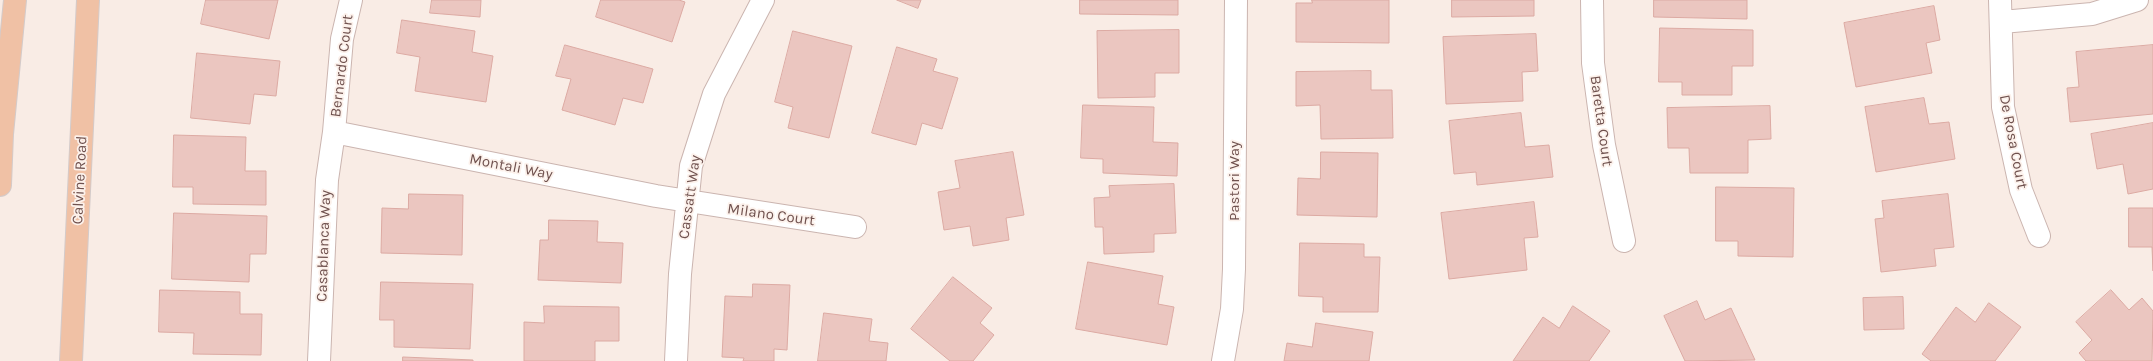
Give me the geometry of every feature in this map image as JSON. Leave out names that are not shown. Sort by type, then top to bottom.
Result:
[{"type":"main road","points":[[0,185],[2,134],[15,0]]},
{"type":"main road","name":"Calvine Road","points":[[71,361],[88,0]]},
{"type":"street","name":"Bernardo Court","points":[[334,132],[342,40],[351,0]]},
{"type":"street","name":"Cassatt Way","points":[[676,361],[680,274],[691,166],[714,94],[763,0]]},
{"type":"street","name":"Pastori Way","points":[[1223,361],[1232,309],[1234,269],[1236,0]]},
{"type":"street","name":"Baretta Court","points":[[1592,0],[1593,63],[1612,191],[1624,241]]},
{"type":"street","name":"De Rosa Court","points":[[2000,0],[2002,22],[2003,107],[2021,190],[2039,236]]},
{"type":"street","points":[[2002,22],[2092,14],[2137,0]]},
{"type":"street","name":"Montali Way","points":[[334,132],[687,201]]},
{"type":"street","name":"Casablanca Way","points":[[319,361],[327,180],[334,132]]},
{"type":"street","name":"Milano Court","points":[[687,201],[855,227]]},
{"type":"building","points":[[206,0],[278,0],[269,39],[201,24]]},
{"type":"building","points":[[432,0],[481,0],[480,17],[430,13]]},
{"type":"building","points":[[601,0],[679,0],[685,2],[672,42],[596,17]]},
{"type":"building","points":[[897,0],[921,0],[918,8]]},
{"type":"building","points":[[1080,0],[1178,0],[1178,15],[1080,14]]},
{"type":"building","points":[[1312,0],[1389,0],[1389,43],[1296,42],[1296,3],[1312,3]]},
{"type":"building","points":[[1452,0],[1534,0],[1534,16],[1452,17]]},
{"type":"building","points":[[1654,0],[1747,0],[1747,19],[1654,17]]},
{"type":"building","points":[[1934,6],[1940,40],[1926,43],[1932,73],[1856,87],[1844,23]]},
{"type":"building","points":[[402,20],[475,31],[472,52],[493,56],[486,102],[415,91],[420,57],[397,53]]},
{"type":"building","points":[[1660,28],[1753,30],[1753,66],[1732,66],[1732,95],[1682,95],[1682,82],[1659,82]]},
{"type":"building","points":[[1179,30],[1179,73],[1155,73],[1155,97],[1098,98],[1097,31]]},
{"type":"building","points":[[793,31],[852,46],[829,138],[788,128],[793,107],[775,102]]},
{"type":"building","points":[[1536,34],[1538,71],[1522,72],[1523,101],[1446,104],[1443,37]]},
{"type":"building","points":[[565,45],[653,69],[643,103],[623,98],[615,125],[562,110],[571,79],[556,76]]},
{"type":"building","points":[[2153,45],[2153,114],[2070,122],[2067,88],[2079,87],[2076,52]]},
{"type":"building","points":[[897,47],[937,59],[933,71],[958,78],[942,129],[922,123],[916,145],[872,133]]},
{"type":"building","points":[[197,53],[280,61],[276,96],[254,94],[250,124],[191,118]]},
{"type":"building","points":[[1371,71],[1371,90],[1392,90],[1393,138],[1321,139],[1320,105],[1296,106],[1296,72]]},
{"type":"building","points":[[1924,98],[1929,124],[1949,122],[1955,159],[1876,172],[1865,107]]},
{"type":"building","points":[[1083,105],[1154,107],[1153,142],[1178,143],[1177,176],[1103,173],[1103,159],[1081,158]]},
{"type":"building","points":[[1770,106],[1771,139],[1748,140],[1748,173],[1690,173],[1689,148],[1668,148],[1667,108]]},
{"type":"building","points":[[1521,113],[1525,147],[1549,145],[1553,177],[1477,185],[1476,172],[1454,174],[1449,121]]},
{"type":"building","points":[[2153,123],[2153,189],[2128,194],[2123,164],[2097,169],[2091,134]]},
{"type":"building","points":[[174,135],[246,137],[245,171],[266,171],[266,205],[193,204],[193,187],[173,187]]},
{"type":"building","points":[[1013,152],[1024,215],[1006,218],[1009,240],[973,246],[970,226],[944,230],[938,192],[960,188],[955,161]]},
{"type":"building","points":[[1321,152],[1378,153],[1377,217],[1297,215],[1298,178],[1320,179]]},
{"type":"building","points":[[1174,184],[1176,233],[1154,234],[1154,252],[1104,254],[1103,227],[1095,227],[1094,198],[1110,197],[1109,186]]},
{"type":"building","points":[[1716,187],[1794,188],[1793,257],[1738,256],[1738,241],[1716,241]]},
{"type":"building","points":[[409,194],[463,195],[462,255],[381,253],[382,208],[408,209]]},
{"type":"building","points":[[1948,194],[1954,247],[1934,249],[1936,266],[1881,272],[1875,219],[1884,218],[1882,201]]},
{"type":"building","points":[[1534,202],[1538,237],[1524,238],[1527,270],[1449,279],[1441,213]]},
{"type":"building","points":[[2129,208],[2153,208],[2153,271],[2152,247],[2129,247]]},
{"type":"building","points":[[174,213],[267,216],[266,254],[250,254],[249,282],[172,279]]},
{"type":"building","points":[[549,220],[598,221],[597,242],[623,243],[621,283],[538,280],[540,240],[548,240]]},
{"type":"building","points":[[1300,243],[1364,244],[1364,257],[1380,257],[1378,312],[1323,312],[1323,297],[1299,296]]},
{"type":"building","points":[[1088,262],[1163,276],[1158,304],[1174,307],[1167,345],[1076,329]]},
{"type":"building","points":[[953,277],[992,308],[980,323],[994,335],[973,361],[950,361],[911,329]]},
{"type":"building","points":[[381,282],[473,284],[470,349],[394,347],[394,320],[380,320]]},
{"type":"building","points":[[753,284],[790,285],[787,350],[774,349],[774,361],[743,361],[744,358],[722,357],[725,296],[752,297]]},
{"type":"building","points":[[160,290],[240,292],[240,314],[262,314],[261,355],[193,354],[194,333],[159,332]]},
{"type":"building","points":[[2111,290],[2129,310],[2142,298],[2153,311],[2152,361],[2086,361],[2079,353],[2092,340],[2076,322]]},
{"type":"building","points":[[1903,297],[1904,329],[1864,330],[1863,298]]},
{"type":"building","points":[[1697,301],[1705,320],[1731,308],[1755,360],[1685,361],[1664,316]]},
{"type":"building","points":[[1989,303],[2021,327],[1995,361],[1931,361],[1922,354],[1956,307],[1975,322]]},
{"type":"building","points":[[544,306],[619,307],[619,341],[595,341],[595,361],[524,361],[524,322],[544,323]]},
{"type":"building","points":[[1573,306],[1610,331],[1589,361],[1513,361],[1543,317],[1559,328]]},
{"type":"building","points":[[824,313],[872,319],[869,341],[888,343],[886,361],[818,361]]},
{"type":"building","points":[[1316,323],[1373,332],[1369,361],[1284,361],[1287,343],[1312,347]]},
{"type":"building","points":[[403,357],[473,360],[473,361],[403,361]]}]
